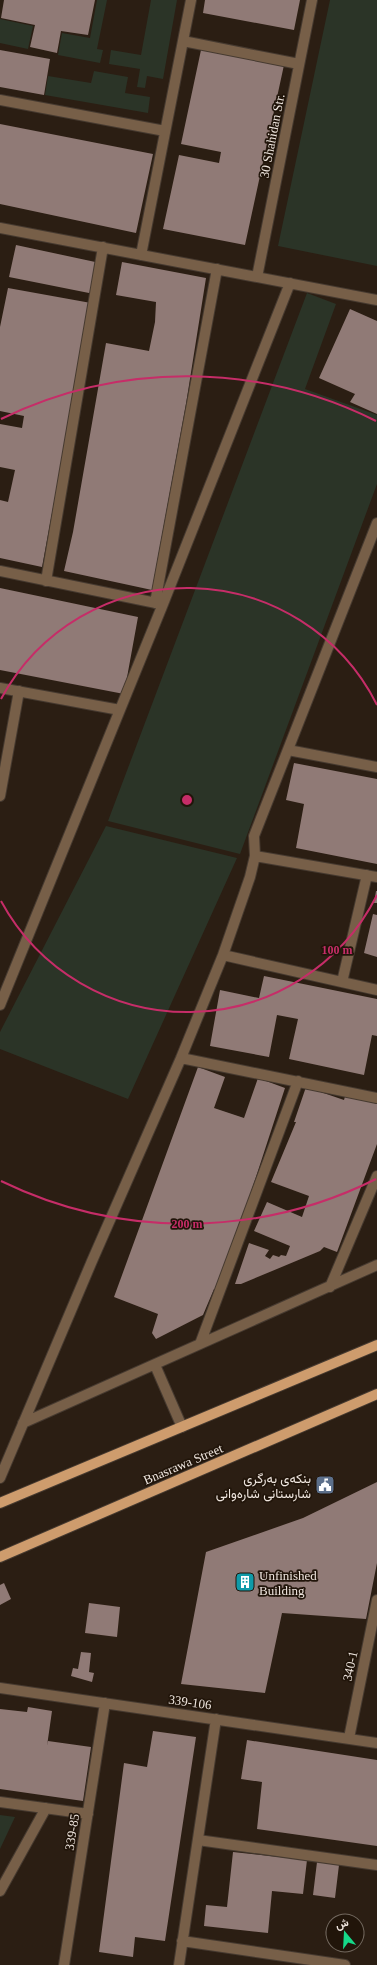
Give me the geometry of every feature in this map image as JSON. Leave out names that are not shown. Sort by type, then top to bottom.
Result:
[{"type":"main road","points":[[0,1503],[377,1345]]},
{"type":"main road","name":"Bnasrawa Street","points":[[0,1557],[377,1394]]},
{"type":"street","points":[[141,255],[191,0]]},
{"type":"street","name":"30 Shahidan Str.","points":[[257,277],[312,0]]},
{"type":"street","points":[[182,41],[299,64]]},
{"type":"street","points":[[0,100],[165,131]]},
{"type":"street","points":[[0,228],[377,300]]},
{"type":"street","points":[[46,581],[103,247]]},
{"type":"street","points":[[159,604],[217,269]]},
{"type":"street","points":[[1,999],[120,710],[159,604],[290,283]]},
{"type":"street","points":[[0,1478],[181,1058],[223,955],[250,877],[255,856],[254,836],[376,529]]},
{"type":"street","points":[[0,571],[159,604]]},
{"type":"street","points":[[0,688],[120,710]]},
{"type":"street","points":[[0,796],[19,691]]},
{"type":"street","points":[[288,750],[377,767]]},
{"type":"street","points":[[255,856],[372,876],[342,982]]},
{"type":"street","points":[[223,955],[377,990]]},
{"type":"street","points":[[181,1058],[377,1098]]},
{"type":"street","points":[[200,1344],[298,1081]]},
{"type":"street","points":[[330,1287],[377,1176]]},
{"type":"street","points":[[23,1423],[377,1265]]},
{"type":"street","points":[[155,1365],[182,1426]]},
{"type":"street","name":"340-1","points":[[349,1738],[376,1614],[377,1600]]},
{"type":"street","name":"339-106","points":[[0,1688],[349,1738],[377,1744]]},
{"type":"street","name":"339-85","points":[[64,1965],[105,1703]]},
{"type":"street","points":[[179,1965],[216,1719]]},
{"type":"street","points":[[0,1802],[88,1814]]},
{"type":"street","points":[[0,1891],[46,1808]]},
{"type":"street","points":[[198,1840],[377,1865]]},
{"type":"street","points":[[182,1941],[345,1965]]},
{"type":"green space","points":[[97,0],[107,0],[97,49],[103,50],[100,63],[58,55],[62,33],[90,38]]},
{"type":"green space","points":[[151,0],[177,0],[163,79],[147,76],[145,88],[137,87],[140,69],[109,64],[111,50],[141,55]]},
{"type":"green space","points":[[330,0],[377,0],[377,266],[278,246]]},
{"type":"green space","points":[[0,19],[33,26],[28,49],[0,43]]},
{"type":"green space","points":[[94,71],[128,77],[125,93],[150,97],[148,113],[45,95],[48,76],[91,83]]},
{"type":"green space","points":[[307,293],[336,304],[305,389],[377,415],[377,484],[240,854],[108,821]]},
{"type":"green space","points":[[106,826],[237,858],[128,1099],[0,1049],[0,1032]]},
{"type":"green space","points":[[0,1815],[15,1817],[0,1849]]},
{"type":"building","points":[[4,0],[95,0],[88,35],[61,31],[57,53],[30,47],[35,25],[1,18]]},
{"type":"building","points":[[205,0],[300,0],[294,30],[203,13]]},
{"type":"building","points":[[0,50],[50,59],[44,95],[0,87]]},
{"type":"building","points":[[201,50],[284,65],[245,245],[163,229],[179,155],[219,163],[221,152],[181,144]]},
{"type":"building","points":[[0,124],[153,154],[136,233],[0,204]]},
{"type":"building","points":[[16,245],[100,263],[94,294],[9,277]]},
{"type":"building","points":[[122,262],[206,278],[186,404],[152,590],[64,571],[73,532],[106,343],[149,351],[155,322],[156,302],[116,295]]},
{"type":"building","points":[[8,288],[91,303],[42,567],[0,558],[0,500],[8,502],[15,470],[0,467],[0,424],[22,428],[24,416],[0,411],[0,327]]},
{"type":"building","points":[[350,309],[377,321],[377,414],[350,402],[355,394],[319,378]]},
{"type":"building","points":[[0,588],[138,617],[124,694],[0,670]]},
{"type":"building","points":[[294,763],[377,779],[377,864],[296,848],[304,804],[286,800]]},
{"type":"building","points":[[376,891],[377,903],[374,903]]},
{"type":"building","points":[[373,914],[377,915],[377,957],[364,953]]},
{"type":"building","points":[[264,976],[377,999],[377,1036],[372,1035],[364,1075],[289,1059],[298,1019],[277,1015],[269,1057],[210,1046],[220,990],[259,998]]},
{"type":"building","points":[[198,1067],[225,1077],[214,1108],[244,1118],[258,1078],[285,1088],[219,1290],[214,1289],[203,1315],[156,1339],[152,1333],[158,1314],[114,1297]]},
{"type":"building","points":[[306,1087],[344,1100],[346,1093],[377,1104],[377,1144],[337,1252],[324,1247],[320,1251],[241,1284],[235,1284],[249,1243],[269,1250],[265,1256],[270,1259],[273,1255],[279,1257],[281,1255],[286,1256],[290,1246],[254,1231],[267,1202],[302,1217],[309,1196],[271,1182],[296,1122],[294,1122]]},
{"type":"building","points":[[377,1482],[377,1563],[366,1619],[282,1613],[265,1693],[181,1684],[206,1552],[303,1518]]},
{"type":"building","points":[[4,1583],[11,1599],[0,1605],[0,1585]]},
{"type":"building","points":[[89,1603],[120,1607],[117,1637],[85,1633]]},
{"type":"building","points":[[81,1652],[91,1653],[89,1672],[94,1673],[92,1682],[71,1676],[73,1668],[78,1669]]},
{"type":"building","points":[[28,1707],[52,1711],[47,1746],[48,1741],[91,1747],[83,1801],[0,1789],[0,1709],[27,1712]]},
{"type":"building","points":[[153,1731],[196,1737],[165,1941],[135,1937],[133,1957],[99,1952],[124,1763],[147,1767]]},
{"type":"building","points":[[247,1740],[377,1760],[377,1846],[257,1829],[262,1782],[241,1779]]},
{"type":"building","points":[[233,1852],[307,1860],[303,1894],[272,1891],[268,1933],[204,1926],[206,1905],[227,1907]]},
{"type":"building","points":[[317,1862],[339,1865],[335,1898],[313,1895]]},
{"type":"place","name":"بنكەی بەرگری شارستانی شارەوانی","points":[[325,1485]]},
{"type":"place","name":"Unfinished Building","points":[[245,1582]]}]
